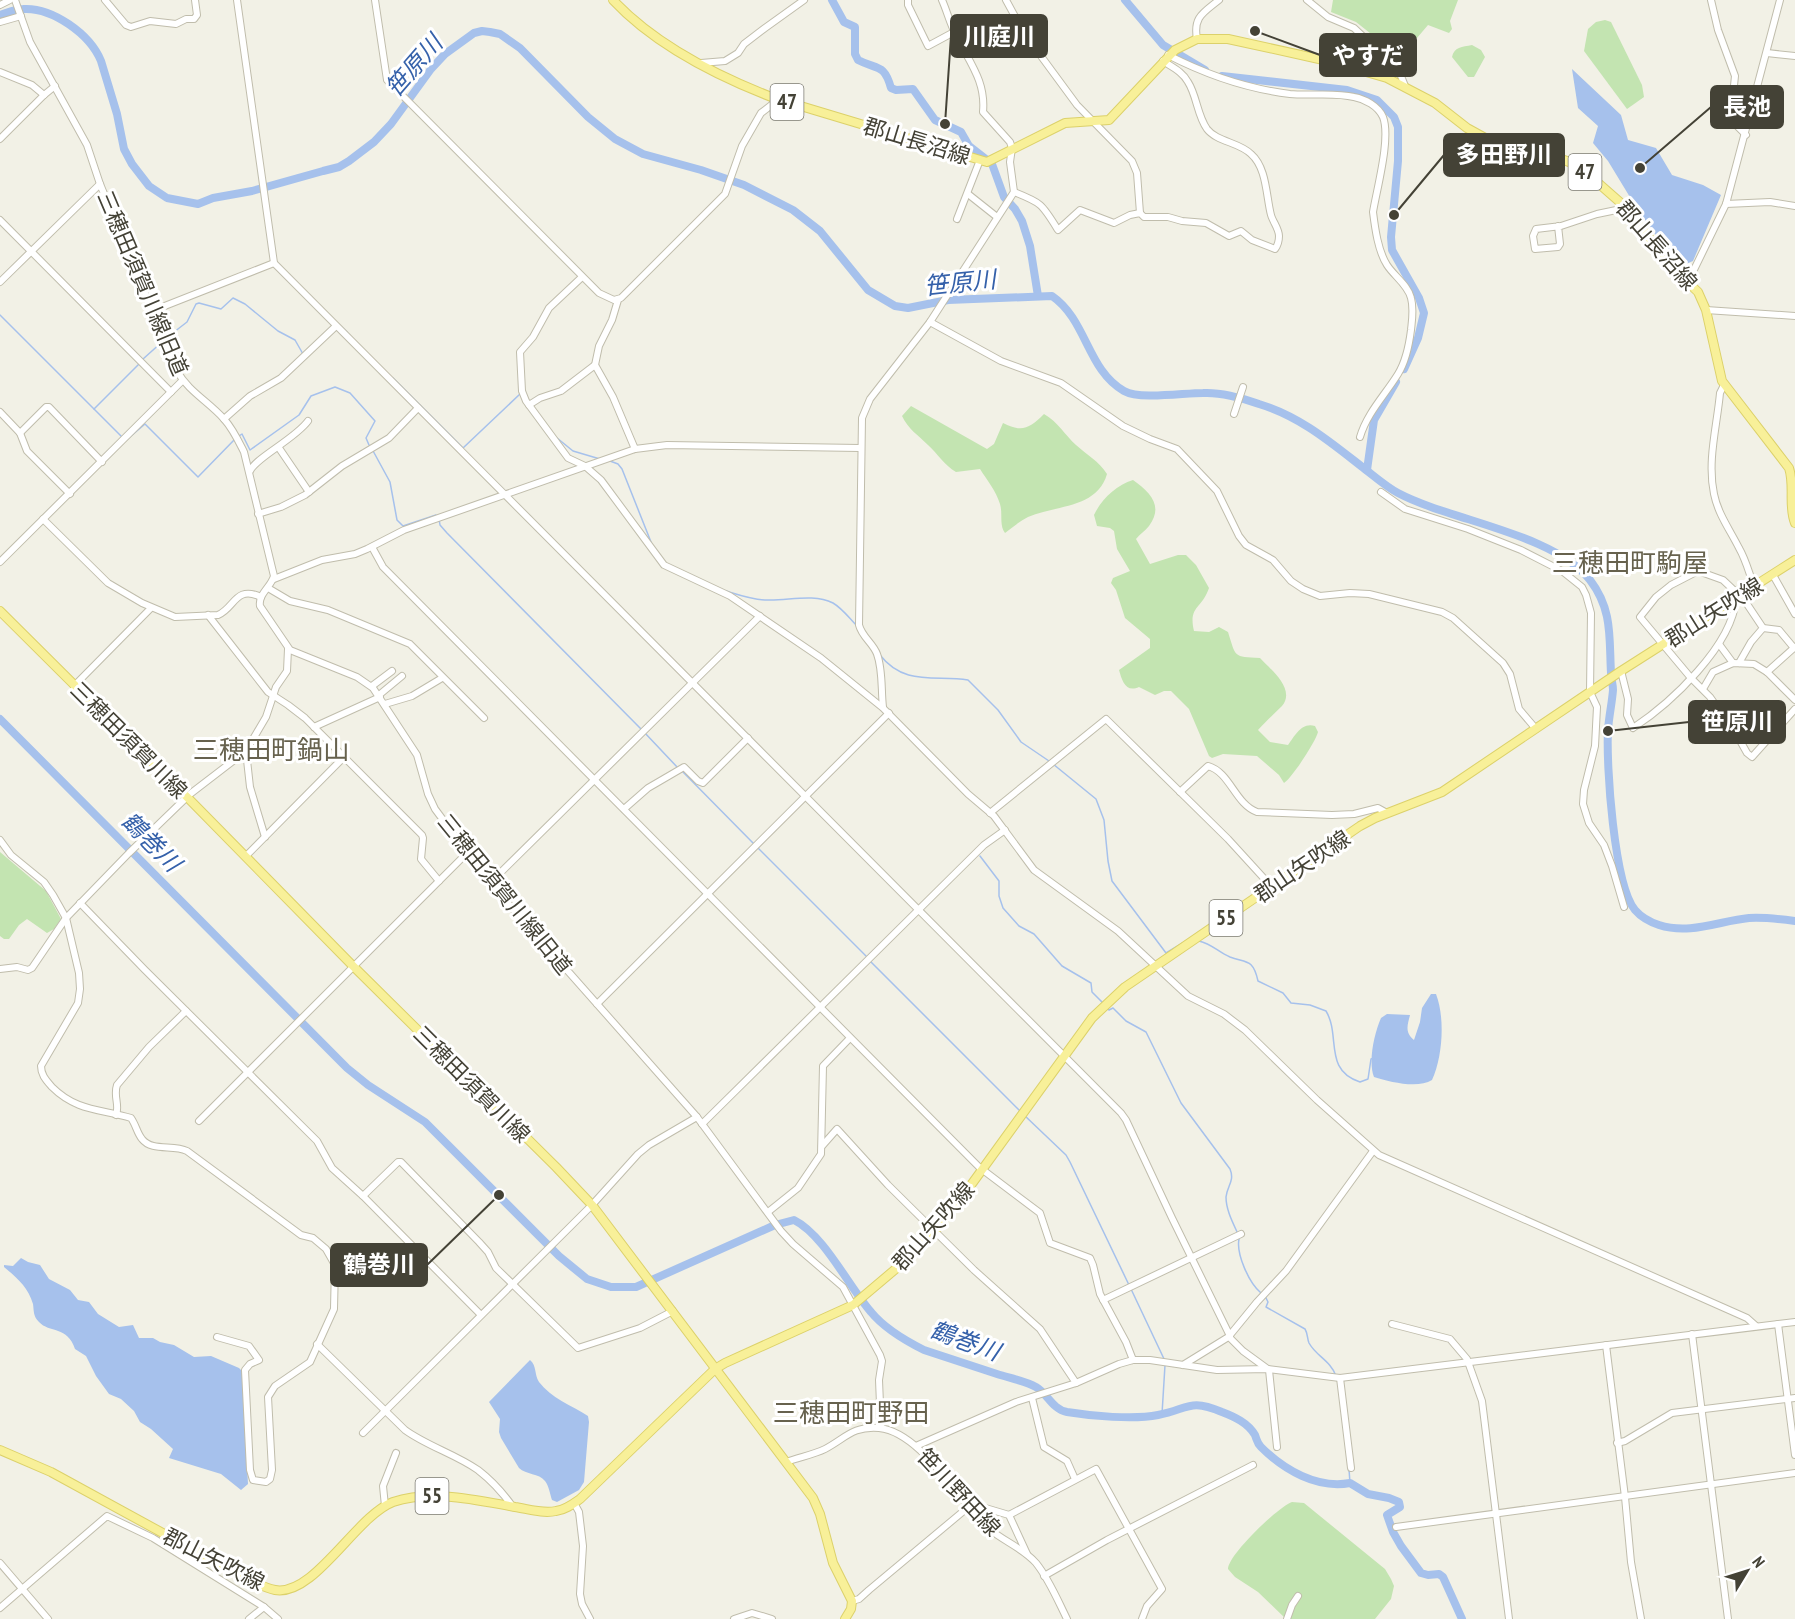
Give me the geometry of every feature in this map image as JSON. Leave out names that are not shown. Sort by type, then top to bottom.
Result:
[{"type":"main road","name":"郡山長沼線","points":[[613,0],[640,26],[673,49],[743,86],[774,98],[987,162],[1065,123],[1109,120],[1166,58],[1193,41],[1228,39],[1363,69],[1405,86],[1435,103],[1467,128],[1486,139],[1574,164],[1626,208],[1673,268],[1698,292],[1706,310],[1724,385],[1789,468],[1792,479],[1792,514],[1795,523]]},
{"type":"main road","name":"郡山矢吹線","points":[[0,1450],[51,1472],[245,1578],[276,1590],[290,1589],[310,1578],[385,1506],[424,1496],[449,1497],[545,1512],[556,1511],[574,1503],[715,1369],[725,1362],[856,1302],[906,1261],[934,1231],[982,1169],[1102,1007],[1125,987],[1360,826],[1442,792],[1620,672],[1795,560]]},
{"type":"main road","name":"三穂田須賀川線","points":[[0,611],[592,1205],[815,1503],[822,1520],[832,1563],[852,1601]]},
{"type":"main road","points":[[844,1619],[851,1609],[852,1601]]},
{"type":"street","points":[[0,4],[10,0]]},
{"type":"street","name":"三穂田須賀川線旧道","points":[[15,0],[30,42],[87,145],[100,184],[182,381],[224,419],[236,435],[244,452],[274,579]]},
{"type":"street","points":[[105,0],[126,26],[131,27],[144,22],[175,25],[186,19],[194,19],[197,15],[195,0]]},
{"type":"street","points":[[237,0],[274,263],[1126,1120],[1230,1336],[1242,1351],[1268,1369],[1277,1447]]},
{"type":"street","points":[[375,0],[387,79],[399,94],[601,295],[618,300]]},
{"type":"street","points":[[700,63],[725,61],[738,53],[744,44],[804,0]]},
{"type":"street","points":[[908,0],[908,5],[928,46],[954,32]]},
{"type":"street","points":[[883,708],[876,651],[859,625],[862,418],[870,399],[930,322],[946,294],[1013,194],[1009,139],[983,112],[985,100],[982,86],[954,32],[942,0]]},
{"type":"street","points":[[1006,0],[1018,25],[1077,105],[1128,156],[1135,167],[1138,176],[1140,213],[1144,217],[1168,217],[1206,223],[1229,236],[1240,231],[1252,240],[1275,249],[1279,242],[1278,231],[1271,216],[1265,182],[1258,162],[1252,154],[1234,143],[1213,136],[1199,114],[1188,81],[1166,58]]},
{"type":"street","points":[[1193,41],[1197,19],[1219,0]]},
{"type":"street","points":[[1307,0],[1328,17],[1354,28],[1390,62],[1401,76],[1405,86]]},
{"type":"street","points":[[1711,0],[1718,30],[1735,76],[1731,114],[1734,123],[1746,135]]},
{"type":"street","points":[[1688,282],[1726,204],[1780,0]]},
{"type":"street","points":[[0,22],[21,16]]},
{"type":"street","points":[[1767,53],[1795,56]]},
{"type":"street","points":[[1166,58],[1256,87],[1288,94],[1352,96],[1366,101],[1382,114],[1386,136],[1373,212],[1374,221],[1386,264],[1410,294],[1413,308],[1409,344],[1404,361],[1399,373],[1368,419],[1360,437]]},
{"type":"street","points":[[0,72],[32,86],[44,95]]},
{"type":"street","points":[[0,139],[55,86]]},
{"type":"street","points":[[529,405],[540,398],[561,391],[595,365],[599,346],[616,310],[618,300],[726,194],[742,146],[758,117],[774,103],[774,98]]},
{"type":"street","points":[[957,219],[981,160]]},
{"type":"street","points":[[0,282],[100,184]]},
{"type":"street","points":[[968,194],[997,217]]},
{"type":"street","points":[[1013,194],[1038,202],[1043,206],[1058,230],[1080,210],[1114,223],[1140,213]]},
{"type":"street","points":[[1726,204],[1770,202],[1795,206]]},
{"type":"street","points":[[1558,226],[1559,245],[1555,248],[1535,249],[1535,230],[1626,208]]},
{"type":"street","points":[[0,220],[171,392]]},
{"type":"street","points":[[153,311],[274,263]]},
{"type":"street","points":[[582,277],[549,308],[532,339],[520,352],[522,391],[529,405],[568,458],[585,466],[601,480],[664,565],[721,591],[799,641],[883,708],[968,794],[990,813],[1034,870],[1100,916],[1188,996],[1224,1014],[1245,1030],[1373,1151],[1388,1160],[1729,1310],[1756,1326]]},
{"type":"street","points":[[1706,310],[1795,316]]},
{"type":"street","points":[[930,322],[994,358],[1061,383],[1123,426],[1178,450],[1217,491],[1239,536],[1246,545],[1274,560],[1291,581],[1303,589],[1320,596],[1369,594],[1442,612],[1453,618],[1503,663],[1510,674],[1519,709],[1536,729]]},
{"type":"street","points":[[224,419],[250,396],[281,378],[336,326]]},
{"type":"street","points":[[595,365],[613,397],[635,449]]},
{"type":"street","points":[[0,562],[182,381]]},
{"type":"street","points":[[1724,385],[1720,390],[1712,453],[1713,492],[1718,508],[1747,564],[1754,586]]},
{"type":"street","points":[[1234,414],[1243,387]]},
{"type":"street","points":[[20,433],[46,407],[49,407],[102,462]]},
{"type":"street","points":[[258,514],[281,507],[309,492],[342,466],[389,438],[418,408]]},
{"type":"street","points":[[0,412],[20,433],[28,452],[69,494]]},
{"type":"street","points":[[249,472],[254,463],[279,448],[308,420]]},
{"type":"street","points":[[0,969],[14,966],[28,970],[66,918],[132,851],[187,797],[246,751],[266,717],[276,687],[288,669],[288,649],[274,624],[260,606],[261,597],[274,579],[322,560],[355,554],[404,530],[635,449],[667,445],[860,448]]},
{"type":"street","points":[[279,448],[309,492]]},
{"type":"street","points":[[1381,492],[1405,509],[1468,529],[1521,550],[1562,571],[1580,585],[1586,595],[1591,613],[1591,692],[1596,702],[1597,719],[1595,746],[1584,790],[1583,804],[1588,822],[1608,855],[1624,907]]},
{"type":"street","points":[[43,519],[108,583],[151,608],[175,617],[222,614],[231,602],[242,595],[250,594],[261,597]]},
{"type":"street","points":[[372,547],[383,567],[850,1038],[982,1169],[1040,1213],[1050,1243],[1090,1258],[1103,1300],[1133,1360]]},
{"type":"street","points":[[1767,672],[1795,647],[1778,630],[1763,628],[1728,583],[1702,571],[1690,573],[1671,585],[1656,597],[1640,617],[1703,689],[1738,736],[1745,751],[1752,757],[1795,710]]},
{"type":"street","points":[[1773,575],[1795,614]]},
{"type":"street","points":[[268,588],[290,601],[328,610],[410,644],[484,718]]},
{"type":"street","points":[[1620,672],[1627,697],[1628,716],[1633,728],[1672,699],[1719,644],[1739,597]]},
{"type":"street","points":[[74,686],[151,608]]},
{"type":"street","points":[[208,615],[268,692],[314,727],[422,835],[421,859],[439,881]]},
{"type":"street","points":[[490,883],[760,616]]},
{"type":"street","points":[[1736,663],[1763,628]]},
{"type":"street","points":[[1719,644],[1736,663]]},
{"type":"street","name":"三穂田須賀川線旧道","points":[[288,649],[357,677],[372,686],[417,754],[430,801],[490,883],[697,1117],[781,1231],[834,1278],[856,1302],[882,1360],[879,1380],[881,1428]]},
{"type":"street","points":[[1703,689],[1712,673],[1736,663],[1754,664],[1767,672],[1795,700]]},
{"type":"street","points":[[372,686],[392,671]]},
{"type":"street","points":[[314,727],[380,696],[402,676]]},
{"type":"street","points":[[385,704],[412,696],[442,678]]},
{"type":"street","points":[[597,1004],[889,713]]},
{"type":"street","points":[[990,813],[1104,719],[1110,722],[1228,839],[1271,886]]},
{"type":"street","points":[[624,809],[648,788],[684,767],[703,783],[748,738]]},
{"type":"street","points":[[246,751],[250,787],[265,837]]},
{"type":"street","points":[[246,856],[344,757]]},
{"type":"street","points":[[1179,792],[1208,766],[1227,782],[1248,807],[1257,812],[1332,815],[1354,814],[1378,808],[1387,813]]},
{"type":"street","points":[[702,1124],[984,845],[1005,830]]},
{"type":"street","points":[[0,840],[14,858],[46,885],[66,918],[79,973],[79,999],[44,1061],[41,1072],[44,1078],[64,1098],[98,1112],[132,1119],[140,1137],[148,1145],[187,1151],[301,1235],[313,1238],[326,1250],[335,1271],[334,1309],[310,1362],[275,1386],[268,1396],[272,1470],[270,1479],[261,1482],[253,1480],[250,1470],[245,1370],[258,1360],[249,1346],[218,1337]]},
{"type":"street","points":[[199,1121],[467,853]]},
{"type":"street","points":[[81,903],[317,1141],[328,1163],[481,1315]]},
{"type":"street","points":[[116,1115],[117,1086],[149,1047],[186,1011]]},
{"type":"street","points":[[768,1212],[801,1184],[821,1154],[823,1066],[850,1038]]},
{"type":"street","points":[[363,1433],[592,1205],[645,1148],[697,1117]]},
{"type":"street","points":[[822,1146],[837,1130],[934,1231],[1004,1299],[1040,1329],[1076,1383]]},
{"type":"street","points":[[1183,1365],[1230,1336],[1286,1271],[1373,1151]]},
{"type":"street","points":[[363,1196],[400,1162],[480,1242],[488,1252],[494,1266],[578,1348],[640,1328],[673,1311]]},
{"type":"street","points":[[1103,1300],[1241,1234]]},
{"type":"street","points":[[916,1446],[1016,1402],[1076,1383],[1133,1360],[1217,1370],[1268,1369],[1340,1378],[1795,1322]]},
{"type":"street","points":[[1392,1324],[1450,1339],[1467,1358],[1482,1401],[1509,1619]]},
{"type":"street","points":[[1778,1324],[1792,1398],[1795,1455]]},
{"type":"street","points":[[1692,1334],[1728,1619]]},
{"type":"street","points":[[317,1344],[405,1430],[479,1471],[492,1482],[513,1507]]},
{"type":"street","points":[[1606,1345],[1631,1562],[1641,1619]]},
{"type":"street","points":[[1340,1378],[1351,1468]]},
{"type":"street","points":[[1032,1398],[1044,1447],[1067,1461],[1075,1479]]},
{"type":"street","points":[[1617,1443],[1623,1442],[1672,1413],[1792,1398]]},
{"type":"street","points":[[786,1462],[824,1450],[851,1431],[881,1428]]},
{"type":"street","name":"笹川野田線","points":[[881,1428],[896,1433],[916,1446],[992,1532],[1037,1564],[1067,1619]]},
{"type":"street","points":[[385,1506],[383,1486],[396,1452]]},
{"type":"street","points":[[1044,1576],[1253,1465]]},
{"type":"street","points":[[852,1601],[864,1594],[972,1504],[1009,1515],[1096,1469],[1162,1589],[1147,1606],[1142,1619]]},
{"type":"street","points":[[1396,1527],[1795,1473]]},
{"type":"street","points":[[574,1503],[579,1512],[583,1546],[580,1594],[582,1604],[590,1619]]},
{"type":"street","points":[[1009,1515],[1028,1556]]},
{"type":"street","points":[[0,1608],[106,1516],[153,1539],[264,1607],[278,1619]]},
{"type":"street","points":[[0,1563],[48,1619]]},
{"type":"street","points":[[1287,1619],[1298,1596]]},
{"type":"street","points":[[249,1619],[264,1607]]},
{"type":"street","points":[[734,1619],[752,1613],[772,1619]]},
{"type":"green space","points":[[1333,0],[1458,0],[1450,21],[1452,29],[1449,33],[1428,25],[1411,45],[1388,34],[1375,37],[1356,22],[1331,12]]},
{"type":"green space","points":[[1605,20],[1611,22],[1642,85],[1644,97],[1627,109],[1584,51],[1588,29],[1596,22]]},
{"type":"green space","points":[[1472,45],[1481,50],[1485,57],[1474,77],[1468,77],[1452,57],[1457,49]]},
{"type":"green space","points":[[911,406],[987,449],[994,444],[1003,423],[1015,428],[1025,428],[1044,414],[1107,474],[1102,485],[1085,500],[1028,517],[1005,533],[998,499],[980,469],[956,472],[948,466],[904,421],[902,416]]},
{"type":"green space","points":[[1133,480],[1145,489],[1155,506],[1153,519],[1149,526],[1136,539],[1150,564],[1178,555],[1186,555],[1196,565],[1209,588],[1194,612],[1194,631],[1209,632],[1219,627],[1228,632],[1237,654],[1260,658],[1284,687],[1286,700],[1258,730],[1270,742],[1288,745],[1306,726],[1315,726],[1318,732],[1303,759],[1284,783],[1279,775],[1257,756],[1223,754],[1212,758],[1209,756],[1189,709],[1171,691],[1155,695],[1139,687],[1128,687],[1123,682],[1119,670],[1150,648],[1150,639],[1125,618],[1116,590],[1111,583],[1113,578],[1130,571],[1117,549],[1114,531],[1097,526],[1094,515],[1110,494],[1121,485]]},
{"type":"green space","points":[[0,852],[46,891],[61,919],[54,929],[47,933],[27,919],[19,925],[9,939],[0,936]]},
{"type":"green space","points":[[1292,1502],[1304,1503],[1385,1569],[1394,1586],[1391,1599],[1375,1619],[1286,1619],[1258,1592],[1235,1577],[1228,1569],[1236,1553],[1255,1532]]},
{"type":"water","points":[[1572,69],[1621,115],[1628,140],[1656,148],[1672,175],[1703,185],[1721,195],[1693,261],[1679,267],[1639,212],[1608,161],[1593,143],[1598,126],[1578,108]]},
{"type":"water","points":[[1431,994],[1436,994],[1442,1025],[1439,1060],[1432,1080],[1412,1084],[1396,1083],[1374,1077],[1373,1048],[1381,1018],[1387,1014],[1410,1015],[1408,1031],[1414,1040],[1422,1008]]},
{"type":"water","points":[[21,1258],[40,1265],[49,1279],[70,1290],[78,1300],[89,1302],[98,1314],[119,1327],[133,1325],[139,1338],[153,1338],[174,1345],[194,1357],[211,1356],[239,1368],[242,1371],[248,1484],[241,1490],[221,1474],[169,1458],[173,1449],[140,1422],[134,1411],[121,1399],[109,1394],[96,1376],[86,1356],[75,1349],[68,1337],[37,1320],[33,1304],[25,1288],[4,1267],[4,1265],[13,1266]]},
{"type":"water","points":[[530,1360],[534,1365],[537,1379],[544,1388],[588,1416],[584,1482],[579,1490],[557,1502],[552,1500],[548,1485],[542,1478],[519,1468],[501,1438],[500,1419],[489,1402]]},
{"type":"waterway","points":[[832,0],[844,22],[855,27],[855,54],[858,60],[879,68],[886,74],[891,88],[913,89],[935,120],[961,132],[969,146],[992,164],[1004,197],[1022,221],[1030,246],[1038,296]]},
{"type":"waterway","points":[[1125,0],[1163,45],[1205,70]]},
{"type":"waterway","name":"笹原川","points":[[0,15],[23,9],[46,12],[69,24],[88,41],[101,61],[117,114],[124,149],[149,186],[167,198],[198,204],[213,198],[252,191],[339,167],[374,142],[391,124],[431,69],[445,54],[474,33],[482,31],[500,34],[520,48],[588,117],[615,139],[643,154],[744,185],[793,210],[820,231],[868,290],[895,306],[908,308],[948,300],[1052,296],[1073,318],[1102,371],[1124,391],[1151,396],[1217,393],[1274,409],[1313,430],[1398,493],[1445,512],[1527,539],[1573,564],[1590,580],[1603,602],[1606,613],[1610,636],[1613,690],[1608,730],[1610,795],[1622,876],[1635,910],[1656,924],[1682,929],[1749,918],[1795,921]]},
{"type":"waterway","points":[[1222,76],[1347,90],[1377,100],[1394,117],[1398,127],[1398,161],[1391,237],[1392,250],[1419,298],[1424,313],[1418,338],[1404,369]]},
{"type":"waterway","points":[[165,339],[187,322],[196,304],[221,309],[233,298],[245,304],[278,331],[295,340],[303,354]]},
{"type":"waterway","points":[[0,315],[122,437]]},
{"type":"waterway","points":[[336,322],[347,332]]},
{"type":"waterway","points":[[143,359],[162,342]]},
{"type":"waterway","points":[[94,409],[140,363]]},
{"type":"waterway","points":[[393,378],[463,448],[520,394]]},
{"type":"waterway","points":[[1367,470],[1374,420],[1396,382]]},
{"type":"waterway","points":[[239,436],[242,434],[250,450],[299,415],[311,396],[335,387],[350,393],[375,421],[366,438],[369,445]]},
{"type":"waterway","points":[[125,441],[145,424],[198,477],[235,439]]},
{"type":"waterway","points":[[557,438],[573,451],[600,459]]},
{"type":"waterway","points":[[372,449],[390,482],[397,520],[403,526],[436,515]]},
{"type":"waterway","points":[[610,461],[618,464],[622,469],[651,542]]},
{"type":"waterway","points":[[439,519],[440,525],[447,533],[641,729]]},
{"type":"waterway","points":[[726,591],[762,600],[809,598],[825,600],[840,608],[857,626]]},
{"type":"waterway","points":[[880,655],[889,665],[910,675],[968,680],[998,710],[1021,742],[1049,761]]},
{"type":"waterway","name":"鶴巻川","points":[[0,719],[347,1068],[368,1085],[425,1122],[559,1256],[587,1279],[611,1287],[636,1287],[775,1225],[794,1220],[816,1237],[876,1318],[896,1334],[924,1350],[1032,1385],[1054,1405],[1067,1412],[1137,1417],[1168,1413],[1195,1405],[1211,1408],[1245,1424],[1255,1435],[1260,1446],[1280,1463],[1302,1476],[1325,1483],[1350,1483],[1368,1494],[1399,1502],[1400,1507],[1387,1515],[1393,1532],[1421,1573],[1439,1574],[1443,1577],[1462,1619]]},
{"type":"waterway","points":[[644,732],[678,768]]},
{"type":"waterway","points":[[1053,764],[1096,799],[1104,820],[1112,881],[1166,953],[1186,941]]},
{"type":"waterway","points":[[682,771],[754,844]]},
{"type":"waterway","points":[[758,848],[866,956]]},
{"type":"waterway","points":[[980,856],[999,881],[999,896],[1003,908],[1019,926],[1034,934],[1062,966],[1091,983],[1092,992],[1104,1004]]},
{"type":"waterway","points":[[1199,941],[1251,965],[1258,981],[1283,993],[1291,1003],[1310,1005],[1326,1011],[1337,1061],[1349,1077],[1360,1082],[1368,1079],[1371,1059],[1374,1058]]},
{"type":"waterway","points":[[869,960],[1021,1112]]},
{"type":"waterway","points":[[1107,1007],[1109,1010],[1113,1008],[1126,1021],[1146,1032],[1181,1103],[1230,1169],[1232,1177],[1226,1202],[1238,1234]]},
{"type":"waterway","points":[[1024,1115],[1066,1155],[1129,1285]]},
{"type":"waterway","points":[[1239,1239],[1239,1252],[1244,1268],[1261,1293]]},
{"type":"waterway","points":[[1131,1289],[1165,1361]]},
{"type":"waterway","points":[[1265,1296],[1268,1302],[1266,1307],[1305,1329],[1312,1348],[1331,1366],[1336,1376]]},
{"type":"waterway","points":[[1162,1414],[1165,1365]]},
{"type":"waterway","points":[[1349,1469],[1350,1483]]},
{"type":"place","name":"やすだ","points":[[1255,31]]},
{"type":"place","name":"川庭川","points":[[945,124]]},
{"type":"place","name":"長池","points":[[1640,168]]},
{"type":"place","name":"多田野川","points":[[1394,215]]},
{"type":"place","name":"笹原川","points":[[1608,731]]},
{"type":"place","name":"鶴巻川","points":[[499,1195]]},
{"type":"district","name":"三穂田町駒屋","points":[[1630,563]]},
{"type":"district","name":"三穂田町鍋山","points":[[271,750]]},
{"type":"district","name":"三穂田町野田","points":[[851,1413]]}]
